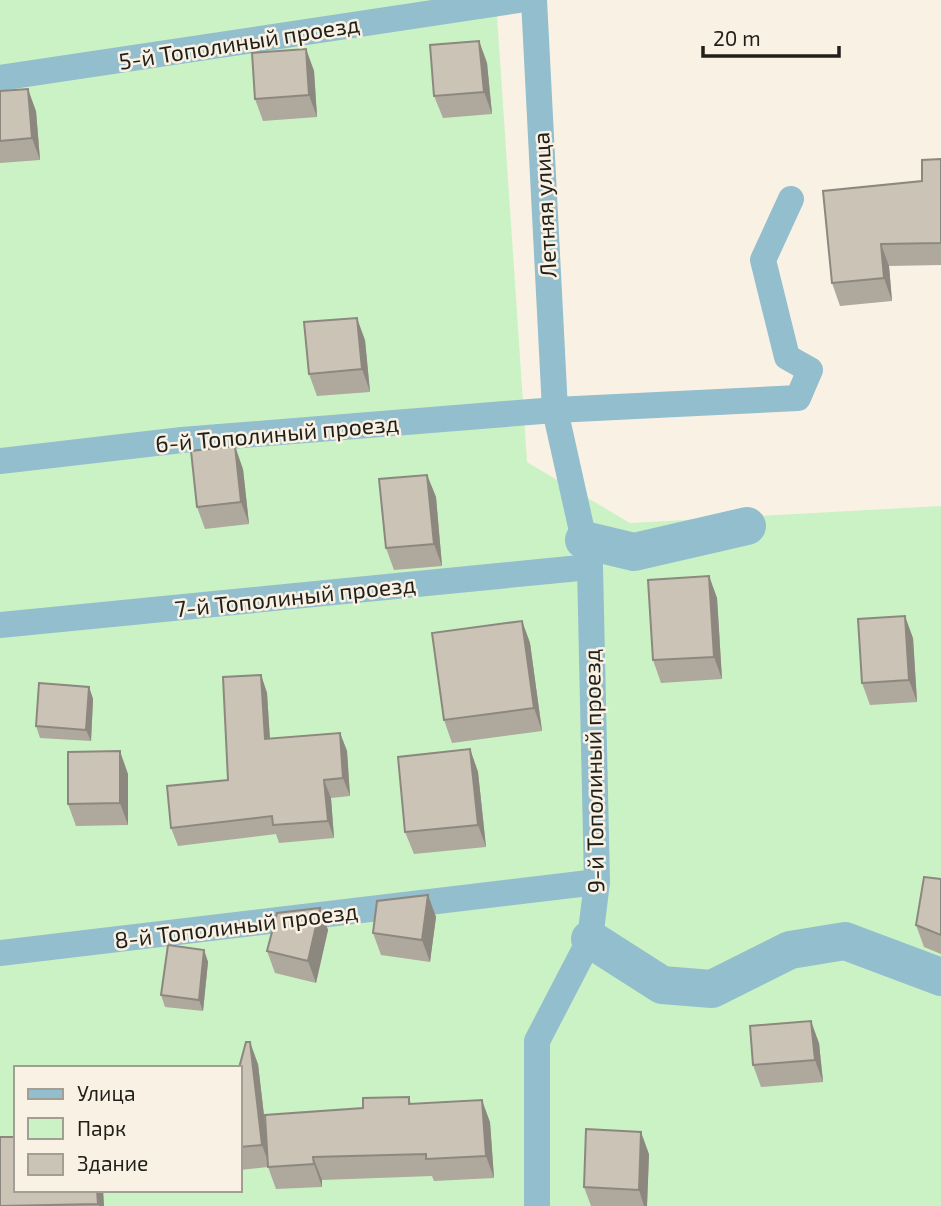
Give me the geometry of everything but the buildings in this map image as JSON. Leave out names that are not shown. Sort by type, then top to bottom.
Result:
[{"type":"street","points":[[587,553],[634,551],[747,526]]},
{"type":"street","points":[[590,939],[662,985],[712,989],[790,950],[845,941],[941,977]]},
{"type":"lane","name":"5-й Тополиный проезд","points":[[0,78],[519,0]]},
{"type":"lane","name":"Летняя улица","points":[[534,0],[555,410]]},
{"type":"lane","name":"6-й Тополиный проезд","points":[[0,461],[182,440],[555,410],[798,398],[810,370],[788,357],[763,260],[791,199]]},
{"type":"lane","name":"9-й Тополиный проезд","points":[[537,1206],[537,1041],[590,939],[597,881],[587,553],[555,410]]},
{"type":"lane","name":"7-й Тополиный проезд","points":[[0,625],[587,553]]},
{"type":"lane","name":"8-й Тополиный проезд","points":[[0,953],[597,881]]},
{"type":"green space","points":[[0,0],[496,0],[527,462],[630,523],[941,506],[941,1206],[0,1206]]}]
